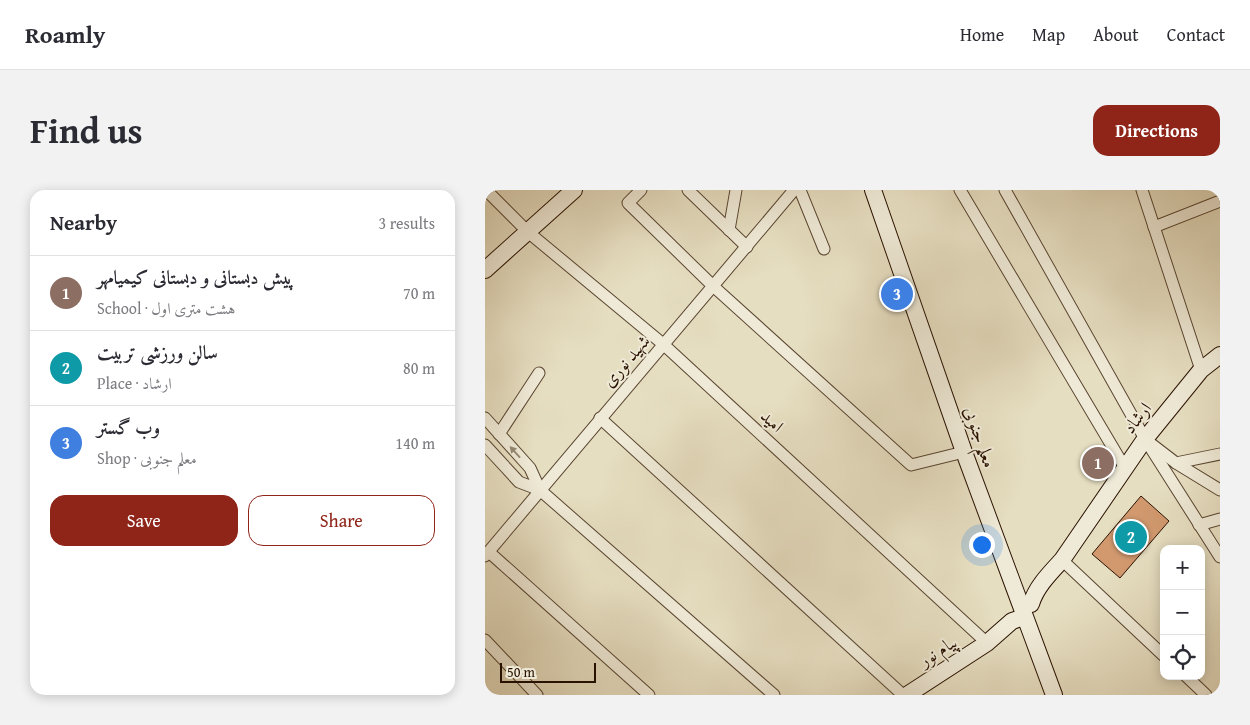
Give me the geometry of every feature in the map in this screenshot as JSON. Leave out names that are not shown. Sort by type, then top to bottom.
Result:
[{"type":"main road","points":[[485,270],[574,190]]},
{"type":"main road","name":"معلم جنوبی","points":[[873,190],[964,452],[1053,695]]},
{"type":"main road","name":"ارشاد","points":[[1024,612],[1033,596],[1054,567],[1061,561],[1145,439],[1201,370],[1220,355]]},
{"type":"main road","name":"پیام نور","points":[[905,695],[989,642],[997,639],[1015,624],[1024,612]]},
{"type":"street","name":"امید","points":[[486,190],[528,232],[663,344],[989,642]]},
{"type":"street","points":[[641,190],[629,203],[713,286],[911,465],[964,452]]},
{"type":"street","points":[[687,190],[747,247]]},
{"type":"street","points":[[729,230],[736,190]]},
{"type":"street","name":"شهید نوری","points":[[487,554],[794,190]]},
{"type":"street","points":[[800,190],[824,249]]},
{"type":"street","points":[[960,190],[1125,468]]},
{"type":"street","points":[[1005,190],[1145,439],[1220,557]]},
{"type":"street","points":[[1142,190],[1201,370]]},
{"type":"street","points":[[1154,227],[1220,201]]},
{"type":"street","points":[[499,434],[539,373]]},
{"type":"street","points":[[485,418],[530,468],[540,490]]},
{"type":"street","points":[[600,418],[905,695]]},
{"type":"street","points":[[1145,439],[1176,463],[1220,490]]},
{"type":"street","points":[[485,445],[519,482],[540,490],[774,695]]},
{"type":"street","points":[[1176,463],[1220,454]]},
{"type":"street","points":[[1199,525],[1220,519]]},
{"type":"street","points":[[487,554],[649,695]]},
{"type":"street","points":[[1061,561],[1160,652]]},
{"type":"street","points":[[485,640],[537,695]]},
{"type":"street","points":[[1190,680],[1206,695]]},
{"type":"building","points":[[1141,496],[1169,521],[1120,578],[1092,554]]},
{"type":"place","name":"وب گستر","points":[[897,294]]},
{"type":"place","name":"پیش دبستانی و دبستانی کیمیامهر","points":[[1098,463]]},
{"type":"place","name":"سالن ورزشی تربیت","points":[[1131,537]]}]
